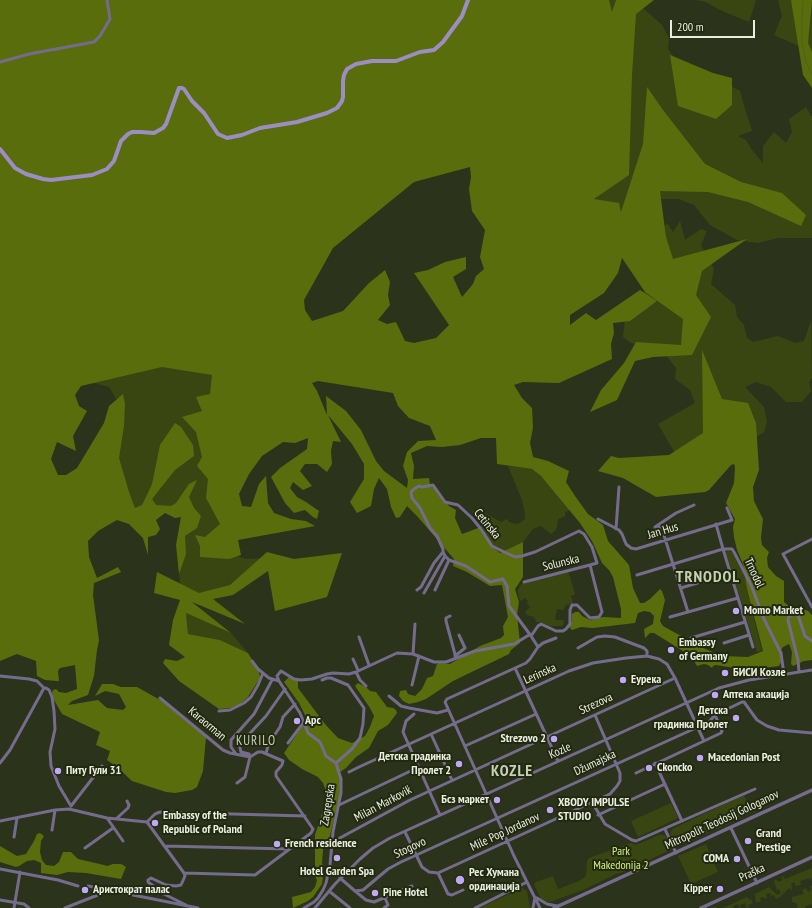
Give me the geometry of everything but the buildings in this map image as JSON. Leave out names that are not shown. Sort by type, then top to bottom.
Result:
[{"type":"main road","points":[[0,149],[15,168],[26,174],[43,179],[51,180],[92,175],[107,169],[114,161],[121,141],[128,134],[136,132],[154,133],[163,128],[166,124],[179,88],[184,89],[192,101],[204,113],[218,134],[227,138],[242,135],[260,128],[297,122],[327,113],[337,108],[342,101],[343,81],[347,69],[356,64],[372,61],[396,61],[420,52],[434,50],[443,42],[462,16],[468,0]]},
{"type":"street","points":[[0,62],[29,54],[94,42],[100,36],[110,19],[107,0]]},
{"type":"street","name":"Cetinska","points":[[530,635],[509,606],[507,586],[503,579],[490,582],[466,566],[449,560],[445,556],[442,543],[412,498],[411,492],[414,488],[433,485],[445,502],[458,505],[472,518],[482,529],[492,546],[515,556],[522,556],[535,552],[579,531],[584,534],[592,547],[597,563],[590,565]]},
{"type":"street","points":[[616,529],[619,487]]},
{"type":"street","points":[[688,612],[662,527],[656,528],[655,526],[676,513],[694,505]]},
{"type":"street","name":"Jan Hus","points":[[598,519],[621,532],[626,544],[631,548],[636,549],[732,520],[727,508]]},
{"type":"street","points":[[637,575],[723,549],[716,524]]},
{"type":"street","points":[[812,539],[783,554],[812,607]]},
{"type":"street","name":"Trnodol","points":[[753,647],[723,549],[732,549],[751,584],[764,619],[781,653],[784,675]]},
{"type":"street","points":[[417,590],[421,587],[434,563],[443,552]]},
{"type":"street","points":[[424,593],[445,556]]},
{"type":"street","points":[[435,590],[449,560]]},
{"type":"street","name":"Solunska","points":[[524,582],[590,565],[602,608],[601,615],[596,618],[590,618],[577,605],[572,605],[570,610],[570,624],[566,629],[559,632],[541,624],[530,635]]},
{"type":"street","points":[[681,588],[730,573]]},
{"type":"street","points":[[670,617],[738,598]]},
{"type":"street","points":[[799,672],[798,660],[788,622],[789,616],[794,614],[798,615],[805,636],[812,641]]},
{"type":"street","points":[[450,616],[446,618],[446,621],[455,657]]},
{"type":"street","points":[[691,638],[745,622]]},
{"type":"street","points":[[413,654],[415,624]]},
{"type":"street","points":[[322,680],[331,678],[348,685],[364,708],[360,738],[352,749],[336,763],[327,758],[320,742],[308,733],[295,704],[279,681],[278,676],[281,671],[294,679],[301,680],[312,679],[333,673],[349,674],[397,654],[413,654],[439,662],[451,661],[465,648],[459,635]]},
{"type":"street","points":[[455,657],[475,651],[514,644],[530,635],[539,646]]},
{"type":"street","points":[[724,643],[749,635]]},
{"type":"street","points":[[358,637],[369,665]]},
{"type":"street","points":[[578,648],[597,637],[615,637],[644,648],[647,651],[647,656]]},
{"type":"street","points":[[540,908],[507,841],[445,702],[447,699],[528,661],[539,646],[556,638]]},
{"type":"street","points":[[412,685],[419,656]]},
{"type":"street","name":"Lerinska","points":[[349,772],[569,671],[594,663],[614,659],[647,656],[658,659],[667,664],[704,741]]},
{"type":"street","points":[[353,659],[360,680],[366,686]]},
{"type":"street","points":[[252,661],[258,669],[272,680],[279,681]]},
{"type":"street","points":[[515,668],[558,761]]},
{"type":"street","name":"Kozle","points":[[315,908],[340,878],[373,848],[440,815],[723,686],[749,680],[812,670]]},
{"type":"street","points":[[219,711],[230,710],[244,704],[251,697],[263,673]]},
{"type":"street","points":[[0,676],[37,681],[44,688],[49,690],[52,696],[55,729],[50,752],[51,766],[70,807]]},
{"type":"street","name":"Strezova","points":[[547,737],[675,678]]},
{"type":"street","points":[[236,754],[231,747],[231,740],[254,714],[272,680]]},
{"type":"street","points":[[0,764],[10,750],[44,688]]},
{"type":"street","points":[[237,784],[245,777],[250,757],[250,754],[241,752],[240,744],[266,716],[285,689]]},
{"type":"street","points":[[389,696],[401,706],[409,708],[435,713],[448,710]]},
{"type":"street","name":"Karaorman","points":[[160,698],[218,746],[230,753],[250,757],[260,752],[266,753]]},
{"type":"street","name":"Džumajska","points":[[498,818],[709,722],[715,714],[742,702],[744,702],[758,720],[767,726],[779,730],[812,733]]},
{"type":"street","points":[[184,873],[255,875],[312,833],[312,826],[276,776],[276,772],[282,765],[283,761],[266,753],[269,742],[280,727],[283,717],[295,704]]},
{"type":"street","points":[[414,714],[408,718],[403,728],[408,744],[440,815]]},
{"type":"street","points":[[465,746],[536,714]]},
{"type":"street","points":[[636,773],[722,731],[715,714]]},
{"type":"street","name":"Mile Pop Jordanov","points":[[438,873],[610,794],[617,786],[620,774],[595,715]]},
{"type":"street","points":[[288,743],[304,722]]},
{"type":"street","points":[[431,734],[452,780]]},
{"type":"street","name":"Milan Markoviḱ","points":[[338,839],[429,790],[547,737]]},
{"type":"street","name":"Zagrepska","points":[[304,908],[314,902],[323,890],[330,865],[333,832],[342,783],[336,763]]},
{"type":"street","points":[[655,763],[682,821]]},
{"type":"street","points":[[70,807],[102,766]]},
{"type":"street","points":[[338,805],[418,767]]},
{"type":"street","points":[[598,814],[665,784]]},
{"type":"street","points":[[592,802],[602,822],[609,828],[635,841],[755,789]]},
{"type":"street","name":"Mitropolit Teodosij Gologanov","points":[[554,908],[812,790]]},
{"type":"street","points":[[116,819],[128,808],[129,805],[127,801]]},
{"type":"street","points":[[0,821],[70,807],[107,818],[147,822],[185,876],[183,882],[179,886],[166,885],[150,878],[148,880],[151,885],[164,894],[186,905]]},
{"type":"street","points":[[52,830],[56,810]]},
{"type":"street","points":[[147,822],[155,814],[160,812],[305,816]]},
{"type":"street","points":[[14,837],[17,818]]},
{"type":"street","points":[[107,818],[123,841]]},
{"type":"street","name":"Stogovo","points":[[354,891],[363,890],[388,869],[498,818]]},
{"type":"street","points":[[85,848],[113,828]]},
{"type":"street","points":[[731,828],[757,883]]},
{"type":"street","points":[[665,829],[676,852]]},
{"type":"street","points":[[405,832],[424,869],[433,873],[438,873],[448,894],[452,895],[463,890]]},
{"type":"street","points":[[164,846],[289,849]]},
{"type":"street","name":"Praška","points":[[701,908],[812,857]]},
{"type":"street","points":[[0,869],[58,880],[78,886]]},
{"type":"street","points":[[14,908],[20,872]]},
{"type":"street","points":[[340,878],[369,902],[374,902],[385,898],[412,886]]},
{"type":"street","points":[[475,908],[527,882]]},
{"type":"street","points":[[88,886],[198,908]]},
{"type":"street","points":[[65,908],[110,890]]},
{"type":"street","points":[[329,892],[350,908]]},
{"type":"street","points":[[384,908],[388,905],[385,898]]},
{"type":"street","points":[[535,898],[547,904],[558,907]]},
{"type":"street","points":[[533,908],[535,898]]},
{"type":"street","points":[[0,900],[24,904],[29,908]]},
{"type":"green space","points":[[0,0],[609,0],[612,12],[616,0],[654,0],[636,14],[632,75],[629,175],[594,199],[619,203],[621,212],[643,144],[647,87],[705,164],[741,182],[782,193],[806,215],[801,226],[748,202],[708,192],[660,191],[666,237],[673,259],[747,239],[702,271],[696,295],[711,317],[692,355],[653,357],[635,361],[617,400],[590,412],[601,390],[624,363],[636,342],[681,345],[683,319],[645,292],[622,258],[618,273],[604,293],[570,315],[570,325],[586,313],[596,320],[640,290],[657,301],[630,321],[613,323],[614,333],[611,344],[612,359],[559,383],[523,382],[514,385],[522,398],[532,408],[533,428],[530,443],[533,457],[548,461],[569,471],[566,482],[588,514],[603,525],[608,541],[629,565],[633,588],[640,603],[644,603],[650,599],[660,589],[665,600],[660,621],[663,626],[701,647],[722,656],[748,657],[763,651],[747,589],[743,564],[737,550],[734,537],[733,527],[735,519],[726,503],[734,483],[734,464],[731,465],[709,490],[705,492],[656,497],[623,478],[598,471],[611,456],[619,458],[669,455],[703,433],[702,350],[722,399],[748,403],[756,423],[759,470],[753,487],[754,501],[763,519],[761,538],[762,545],[769,552],[767,558],[768,567],[776,576],[784,581],[784,602],[790,607],[800,608],[808,611],[812,615],[812,660],[804,661],[793,666],[791,664],[792,652],[789,644],[781,650],[781,662],[779,666],[747,670],[716,665],[712,668],[704,664],[697,666],[691,656],[654,633],[650,633],[645,638],[644,629],[653,624],[654,616],[650,612],[644,611],[638,613],[635,623],[593,628],[581,627],[572,630],[569,627],[572,621],[572,614],[575,612],[579,612],[582,616],[590,620],[603,617],[621,618],[621,609],[613,577],[602,563],[592,541],[580,523],[541,476],[532,469],[497,464],[496,438],[481,438],[460,445],[442,447],[427,446],[411,453],[414,466],[413,479],[429,478],[430,485],[436,487],[449,506],[456,510],[455,518],[462,534],[481,527],[492,547],[500,553],[523,542],[523,577],[515,589],[519,602],[517,615],[520,643],[511,650],[509,654],[453,681],[426,699],[409,704],[403,701],[399,696],[400,691],[406,690],[408,694],[415,696],[422,689],[427,678],[433,676],[437,664],[450,664],[480,646],[501,638],[504,635],[503,626],[508,617],[502,585],[490,586],[467,572],[453,566],[454,559],[407,506],[400,517],[396,518],[391,507],[387,489],[379,478],[374,489],[371,506],[357,513],[350,502],[364,479],[364,464],[352,444],[328,415],[341,442],[333,441],[331,451],[332,464],[327,472],[317,464],[305,464],[300,471],[312,486],[303,490],[293,482],[290,488],[297,497],[319,511],[317,519],[305,510],[294,513],[285,503],[271,477],[280,468],[307,449],[308,438],[295,443],[283,442],[262,456],[249,474],[239,494],[242,506],[251,507],[259,484],[266,476],[268,503],[274,513],[291,519],[306,521],[315,526],[238,540],[241,555],[229,559],[200,557],[200,546],[195,535],[205,537],[220,524],[206,498],[208,479],[197,466],[202,457],[196,432],[182,417],[202,411],[196,397],[210,394],[212,375],[162,367],[81,386],[75,395],[79,406],[87,411],[73,436],[76,451],[57,442],[51,459],[58,475],[66,475],[77,468],[104,423],[109,406],[123,394],[125,404],[124,426],[119,458],[135,508],[142,505],[146,497],[152,484],[160,445],[175,423],[181,427],[193,445],[194,456],[175,470],[152,499],[156,505],[171,506],[176,503],[189,484],[197,480],[189,497],[194,508],[201,516],[197,528],[185,536],[186,554],[179,574],[176,545],[181,517],[175,518],[165,513],[156,520],[160,529],[156,535],[148,537],[148,555],[143,538],[129,524],[117,520],[98,531],[88,541],[89,557],[97,578],[118,567],[121,572],[94,583],[93,595],[99,640],[94,676],[88,695],[72,701],[68,705],[98,700],[107,708],[123,710],[126,707],[119,694],[105,691],[95,696],[102,684],[113,684],[121,687],[137,687],[162,701],[206,737],[203,771],[197,787],[192,790],[175,793],[166,792],[132,781],[107,760],[110,751],[96,745],[100,732],[62,714],[54,700],[52,693],[53,690],[56,689],[59,692],[66,693],[77,689],[75,665],[60,668],[58,671],[59,681],[57,681],[45,680],[37,676],[36,661],[17,654],[0,661]],"holes":[[[470,167],[471,177],[469,189],[472,211],[485,230],[480,257],[484,269],[476,276],[473,284],[462,297],[453,277],[466,269],[466,257],[445,262],[428,270],[414,273],[449,325],[436,338],[414,343],[405,341],[396,322],[387,324],[378,320],[390,305],[388,295],[390,282],[385,270],[369,283],[343,311],[312,321],[305,310],[304,300],[333,248],[414,182]],[[318,381],[393,393],[398,406],[409,418],[430,426],[436,440],[418,441],[407,452],[403,466],[408,480],[407,488],[384,471],[376,461],[361,430],[346,411],[326,396],[327,415],[312,383]]]},
{"type":"green space","points":[[602,0],[646,0],[638,4],[662,25],[669,38],[668,49],[672,55],[740,91],[752,131],[738,136],[746,140],[763,163],[763,146],[774,132],[786,143],[792,132],[789,119],[806,107],[812,117],[812,238],[778,238],[758,243],[737,240],[710,225],[694,205],[678,199],[655,199],[657,228],[668,224],[673,232],[680,221],[685,240],[701,229],[707,231],[701,245],[714,269],[711,284],[735,305],[737,317],[744,325],[747,338],[753,342],[778,336],[795,343],[804,341],[811,320],[812,378],[809,382],[811,391],[802,402],[786,402],[771,387],[756,382],[745,387],[764,407],[767,422],[764,432],[742,446],[682,465],[658,424],[695,403],[690,390],[675,379],[676,368],[661,349],[631,343],[623,337],[625,318],[641,300],[648,284],[639,270],[582,228],[606,177]]},
{"type":"green space","points":[[696,0],[756,0],[749,22],[720,10],[706,2]]},
{"type":"green space","points":[[778,0],[812,0],[812,69],[801,47],[774,35],[782,16]]},
{"type":"green space","points":[[791,0],[812,0],[808,43],[812,52],[812,88],[803,75]]},
{"type":"green space","points":[[670,55],[713,73],[732,78],[732,105],[716,119],[678,106]]},
{"type":"green space","points":[[161,363],[215,376],[230,554],[246,559],[265,558],[228,588],[195,594],[180,586],[179,568],[183,538],[195,519],[162,509],[135,508],[117,464],[119,404],[109,387],[86,381]]},
{"type":"green space","points":[[508,466],[532,469],[541,476],[570,510],[565,512],[565,516],[558,519],[557,527],[551,534],[541,526],[533,529],[523,542],[500,553],[492,547],[480,523],[472,512],[479,506],[483,512],[501,522],[507,519],[509,522],[515,524],[520,523],[525,519],[522,500]]},
{"type":"green space","points":[[728,551],[732,552],[745,576],[762,651],[757,652],[726,553]]},
{"type":"green space","points":[[267,552],[294,559],[342,553],[327,597],[275,611],[268,571],[233,595],[213,599],[245,624],[192,602],[231,633],[186,613],[188,634],[220,640],[248,653],[259,671],[260,678],[248,697],[240,704],[231,708],[219,709],[179,681],[163,663],[165,659],[177,661],[185,657],[169,645],[173,620],[180,600],[154,593],[157,572],[199,593],[230,585]]},
{"type":"green space","points":[[568,571],[575,594],[571,596],[573,603],[566,605],[563,610],[557,609],[555,620],[564,620],[563,626],[549,626],[541,622],[536,622],[534,617],[527,615],[525,612],[530,607],[525,598],[521,601],[519,598],[518,591],[520,586],[523,582]]},
{"type":"green space","points":[[186,613],[231,633],[248,653],[220,640],[188,634]]},
{"type":"green space","points":[[289,677],[298,680],[298,688],[325,724],[338,738],[352,743],[365,736],[374,716],[355,686],[358,683],[370,691],[376,692],[387,707],[393,708],[397,713],[388,725],[378,731],[369,748],[356,757],[340,772],[340,794],[338,804],[329,840],[326,842],[323,850],[322,863],[324,869],[322,884],[313,897],[293,908],[292,897],[311,892],[315,887],[317,880],[315,876],[315,835],[326,801],[326,791],[323,783],[318,777],[289,760],[284,753],[307,719],[299,703],[284,682]]},
{"type":"green space","points":[[611,694],[614,702],[598,709],[594,701]]},
{"type":"green space","points":[[744,795],[749,806],[756,811],[684,843],[678,845],[674,842],[670,834],[672,829]]},
{"type":"green space","points":[[671,803],[678,818],[638,837],[631,821]]},
{"type":"green space","points":[[40,833],[44,836],[41,841],[40,852],[42,860],[46,865],[54,866],[59,862],[63,852],[71,852],[78,859],[107,866],[113,864],[123,865],[126,867],[121,879],[86,873],[68,872],[57,875],[41,873],[41,863],[34,860],[27,861],[16,867],[0,862],[0,846],[17,856],[26,854],[37,834]]},
{"type":"green space","name":"Park Makedonija 2","points":[[659,835],[665,835],[672,849],[583,890],[549,902],[541,899],[534,884],[553,876],[558,889],[579,881],[586,876],[587,861],[589,858],[631,843],[636,845]]},
{"type":"green space","points":[[706,844],[718,872],[691,884],[678,856]]},
{"type":"green space","points":[[812,868],[812,881],[811,878],[803,880],[800,881],[801,885],[796,886],[794,882],[791,884],[791,891],[789,888],[776,899],[774,895],[771,896],[770,893],[766,894],[767,898],[760,898],[761,901],[756,903],[755,894],[769,887],[777,895],[781,893],[779,889],[777,890],[776,888],[774,881],[776,879],[778,882],[783,880],[781,877],[783,876],[785,879]]},
{"type":"green space","points":[[810,886],[812,886],[812,904],[805,906],[806,908],[796,908],[798,907],[796,903],[792,902],[792,897],[804,894],[802,890],[806,888],[808,892],[811,890]]},
{"type":"green space","points":[[522,888],[527,891],[530,908],[479,908]]},
{"type":"green space","points":[[747,897],[749,900],[751,899],[753,903],[748,905],[749,908],[747,908],[745,903],[740,905],[741,908],[738,904],[733,906],[734,908],[723,908]]},
{"type":"waterway","points":[[803,0],[802,43],[806,62],[812,75]]},
{"type":"place","name":"Momo Market","points":[[736,611]]},
{"type":"place","name":"Embassy of Germany","points":[[671,650]]},
{"type":"place","name":"БИСИ Козле","points":[[725,673]]},
{"type":"place","name":"Еурека","points":[[623,680]]},
{"type":"place","name":"Аптека акација","points":[[715,695]]},
{"type":"place","name":"Детска градинка Пролет","points":[[736,718]]},
{"type":"place","name":"Арс","points":[[297,721]]},
{"type":"place","name":"Strezovo 2","points":[[554,739]]},
{"type":"place","name":"Macedonian Post","points":[[700,758]]},
{"type":"place","name":"Детска градинка Пролет 2","points":[[459,764]]},
{"type":"place","name":"Ckoncko","points":[[649,768]]},
{"type":"place","name":"Питу Гули 31","points":[[58,771]]},
{"type":"place","name":"Бсз маркет","points":[[497,800]]},
{"type":"place","name":"XBODY IMPULSE STUDIO","points":[[550,810]]},
{"type":"place","name":"Embassy of the Republic of Poland","points":[[155,823]]},
{"type":"place","name":"Grand Prestige","points":[[748,841]]},
{"type":"place","name":"French residence","points":[[277,844]]},
{"type":"place","name":"Hotel Garden Spa","points":[[337,858]]},
{"type":"place","name":"СОМА","points":[[737,859]]},
{"type":"place","name":"Рес Хумана ординација","points":[[460,880]]},
{"type":"place","name":"Kipper","points":[[720,889]]},
{"type":"place","name":"Аристократ палас","points":[[85,890]]},
{"type":"place","name":"Pine Hotel","points":[[375,893]]},
{"type":"district","name":"TRNODOL","points":[[708,577]]},
{"type":"district","name":"KURILO","points":[[256,741]]},
{"type":"district","name":"KOZLE","points":[[512,771]]}]
